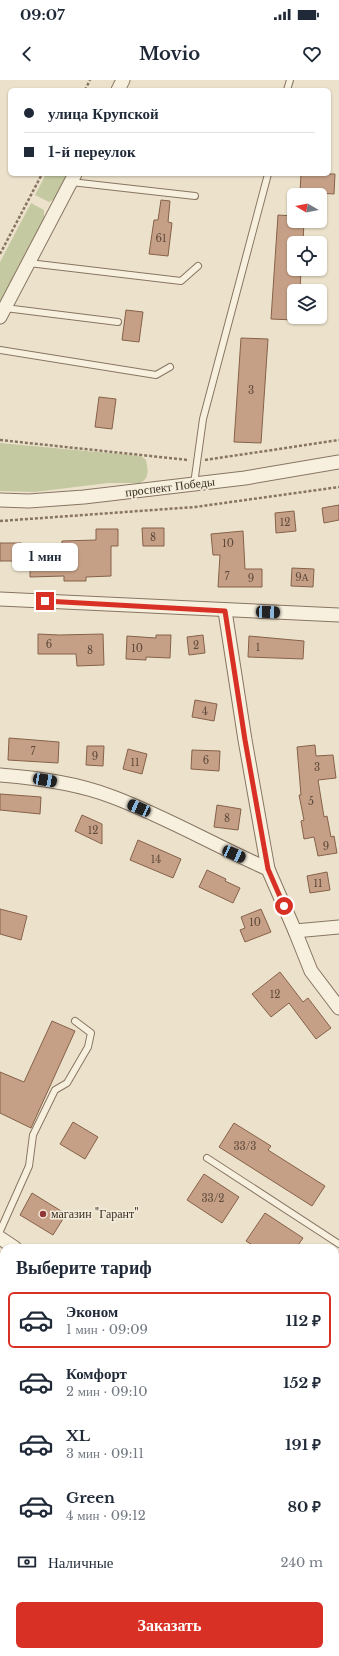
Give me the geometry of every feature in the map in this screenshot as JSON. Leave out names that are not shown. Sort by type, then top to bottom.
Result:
[{"type":"street","points":[[2,312],[73,178]]},
{"type":"street","name":"проспект Победы","points":[[0,500],[29,501],[84,497],[280,473],[339,462]]},
{"type":"street","points":[[0,599],[225,611],[339,615]]},
{"type":"street","points":[[225,611],[245,740],[268,869],[311,970],[339,1008]]},
{"type":"street","points":[[0,775],[31,778],[72,785],[113,797],[268,869]]},
{"type":"street","points":[[295,931],[339,927]]},
{"type":"street","points":[[0,1238],[9,1244]]},
{"type":"lane","points":[[194,484],[203,419],[267,176]]},
{"type":"lane","points":[[73,178],[196,196]]},
{"type":"lane","points":[[29,263],[181,281],[198,266]]},
{"type":"lane","points":[[2,312],[118,322]]},
{"type":"lane","points":[[0,350],[156,375],[170,367]]},
{"type":"lane","points":[[0,1231],[29,1166],[33,1135],[55,1090],[67,1083],[88,1047],[91,1033],[75,1021]]},
{"type":"lane","points":[[207,1158],[339,1244]]},
{"type":"path","points":[[0,254],[41,176]]},
{"type":"path","points":[[0,440],[208,460],[339,440]]},
{"type":"path","points":[[0,521],[195,508],[339,487]]},
{"type":"green space","points":[[45,176],[67,176],[56,198],[49,202],[35,195]]},
{"type":"green space","points":[[31,203],[44,210],[44,218],[0,301],[0,262]]},
{"type":"green space","points":[[0,443],[141,456],[146,460],[148,473],[145,479],[140,483],[108,483],[35,492],[0,491]]},
{"type":"building","points":[[331,174],[335,174],[334,194],[327,194],[327,188],[300,188],[301,176],[331,176]]},
{"type":"building","points":[[161,200],[170,201],[168,222],[172,223],[168,256],[149,254],[154,220],[158,220]]},
{"type":"building","points":[[278,215],[287,216],[287,228],[304,228],[303,236],[287,236],[287,276],[301,276],[300,284],[287,284],[287,320],[271,319]]},
{"type":"building","points":[[126,310],[143,312],[139,342],[122,340]]},
{"type":"building","points":[[241,338],[268,339],[261,443],[234,442]]},
{"type":"building","points":[[99,397],[116,399],[112,429],[95,427]]},
{"type":"building","points":[[339,505],[339,520],[324,523],[322,508]]},
{"type":"building","points":[[294,511],[296,531],[276,533],[275,513]]},
{"type":"building","points":[[142,528],[164,528],[164,546],[143,546]]},
{"type":"building","points":[[96,529],[118,529],[118,546],[111,546],[111,576],[86,577],[86,581],[64,581],[64,576],[30,577],[30,559],[62,559],[62,541],[96,540]]},
{"type":"building","points":[[243,531],[245,569],[262,569],[262,587],[218,587],[220,555],[213,555],[211,534]]},
{"type":"building","points":[[0,543],[21,543],[21,561],[0,561]]},
{"type":"building","points":[[292,568],[314,569],[313,587],[291,586]]},
{"type":"building","points":[[38,634],[103,634],[104,665],[77,666],[76,654],[38,654]]},
{"type":"building","points":[[156,635],[171,635],[170,658],[146,657],[146,660],[126,659],[127,636],[156,638]]},
{"type":"building","points":[[203,635],[205,653],[189,655],[187,637]]},
{"type":"building","points":[[249,636],[304,641],[303,659],[248,657]]},
{"type":"building","points":[[195,700],[217,704],[214,721],[192,717]]},
{"type":"building","points":[[9,738],[59,742],[58,763],[8,760]]},
{"type":"building","points":[[315,745],[316,756],[333,755],[336,778],[318,780],[324,817],[327,816],[331,837],[334,836],[337,853],[318,856],[314,837],[304,839],[301,821],[304,820],[299,795],[301,795],[297,747]]},
{"type":"building","points":[[87,746],[104,746],[103,766],[86,765]]},
{"type":"building","points":[[128,749],[147,754],[142,774],[123,769]]},
{"type":"building","points":[[192,750],[220,751],[219,771],[191,769]]},
{"type":"building","points":[[0,794],[41,797],[40,814],[0,810]]},
{"type":"building","points":[[217,805],[241,809],[238,830],[214,827]]},
{"type":"building","points":[[82,815],[102,824],[102,844],[75,831]]},
{"type":"building","points":[[138,840],[181,859],[173,878],[130,860]]},
{"type":"building","points":[[207,870],[240,888],[233,903],[199,887]]},
{"type":"building","points":[[327,872],[330,890],[310,893],[307,876]]},
{"type":"building","points":[[0,909],[27,916],[21,940],[0,934]]},
{"type":"building","points":[[261,909],[271,932],[245,942],[240,930],[245,928],[241,917]]},
{"type":"building","points":[[280,972],[303,1002],[308,998],[331,1028],[316,1039],[289,1003],[271,1017],[252,994]]},
{"type":"building","points":[[52,1021],[75,1031],[31,1128],[0,1113],[0,1072],[24,1082]]},
{"type":"building","points":[[73,1122],[98,1137],[85,1159],[60,1144]]},
{"type":"building","points":[[234,1123],[271,1146],[268,1150],[325,1186],[312,1206],[219,1147]]},
{"type":"building","points":[[204,1174],[239,1197],[222,1223],[187,1200]]},
{"type":"building","name":"магазин \"Гарант\"","points":[[32,1193],[66,1214],[53,1235],[20,1215]]},
{"type":"building","points":[[265,1213],[303,1238],[299,1244],[251,1244],[246,1241]]},
{"type":"place","name":"магазин \"Гарант\"","points":[[43,1214]]},
{"type":"route","points":[[45,601],[225,611],[245,740],[268,869],[284,906]]}]
